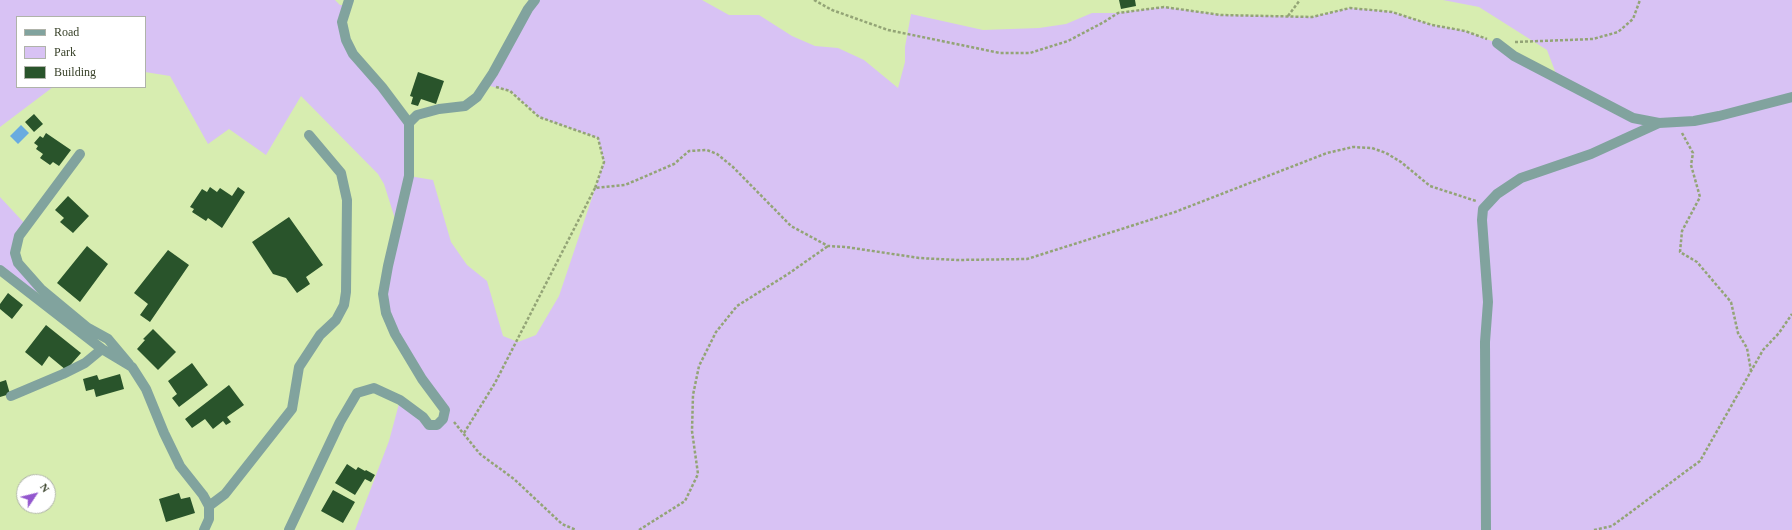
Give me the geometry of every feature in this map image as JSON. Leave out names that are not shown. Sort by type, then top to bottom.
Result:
[{"type":"street","points":[[289,530],[340,422],[357,392],[374,388],[400,400],[423,417],[429,425],[437,425],[443,419],[445,410],[422,379],[395,334],[386,313],[383,294],[409,176],[409,123],[382,87],[353,54],[346,40],[342,22],[349,0]]},
{"type":"street","points":[[409,123],[417,115],[439,109],[465,106],[477,97],[486,85],[528,9],[536,0]]},
{"type":"street","points":[[1497,43],[1514,56],[1633,118],[1659,123],[1694,121],[1792,97]]},
{"type":"street","points":[[1486,530],[1485,342],[1488,302],[1482,220],[1483,209],[1496,194],[1521,178],[1591,154],[1659,123]]},
{"type":"street","points":[[209,506],[224,494],[288,415],[292,409],[299,367],[320,335],[336,320],[344,305],[346,292],[348,200],[341,173],[309,135]]},
{"type":"street","points":[[80,154],[19,236],[15,252],[18,263],[41,289],[88,328],[108,339],[132,367],[146,389],[164,434],[180,466],[203,495],[209,506],[209,519],[204,530]]},
{"type":"street","points":[[0,270],[102,349],[132,367]]},
{"type":"street","points":[[11,396],[64,374],[85,363],[102,349]]},
{"type":"path","points":[[814,0],[832,10],[888,30],[1000,53],[1030,52],[1068,41],[1118,13],[1164,7],[1220,15],[1312,17],[1350,8],[1392,12],[1432,26],[1465,31],[1497,43],[1594,39],[1618,32],[1633,19],[1640,0]]},
{"type":"path","points":[[1288,16],[1300,0]]},
{"type":"path","points":[[464,433],[495,383],[595,188],[604,162],[598,138],[539,117],[510,91],[486,85]]},
{"type":"path","points":[[1676,122],[1693,153],[1691,165],[1700,197],[1682,231],[1680,252],[1697,262],[1731,302],[1738,333],[1747,348],[1751,371]]},
{"type":"path","points":[[595,188],[625,185],[674,164],[689,151],[706,150],[717,154],[733,167],[791,226],[828,246],[846,247],[919,258],[957,260],[1027,259],[1179,211],[1327,153],[1353,147],[1372,148],[1386,153],[1401,162],[1430,186],[1476,200],[1483,209]]},
{"type":"path","points":[[639,530],[685,500],[698,474],[692,431],[693,395],[699,366],[716,332],[737,306],[788,274],[828,246]]},
{"type":"path","points":[[1594,530],[1612,526],[1700,461],[1763,350],[1779,333],[1792,314]]},
{"type":"path","points":[[445,410],[480,454],[514,479],[562,524],[576,530]]},
{"type":"green space","points":[[0,0],[335,0],[340,5],[347,5],[346,40],[409,123],[409,176],[433,180],[451,242],[467,265],[487,281],[503,336],[518,342],[536,335],[559,296],[604,162],[598,138],[539,117],[510,91],[486,85],[535,0],[702,0],[729,15],[759,15],[792,36],[815,46],[838,48],[864,60],[898,88],[905,62],[905,47],[911,14],[983,30],[1039,28],[1066,24],[1092,13],[1118,13],[1164,7],[1221,15],[1312,17],[1350,8],[1392,12],[1432,25],[1465,31],[1497,43],[1558,79],[1547,50],[1479,7],[1443,0],[1792,0],[1792,530],[355,530],[389,441],[400,400],[437,425],[445,410],[395,334],[383,294],[397,225],[384,184],[378,174],[301,96],[266,155],[229,129],[208,144],[170,76],[146,72],[146,16],[16,16],[16,88],[52,88],[0,127]]},
{"type":"green space","points":[[0,197],[27,226],[15,253],[41,289],[32,295],[0,270]]},
{"type":"water","points":[[21,125],[29,133],[18,144],[10,136]]},
{"type":"building","points":[[1119,0],[1135,0],[1136,6],[1121,9]]},
{"type":"building","points":[[418,72],[444,81],[436,104],[421,99],[418,106],[411,104],[413,97],[410,96]]},
{"type":"building","points":[[34,114],[43,124],[34,132],[25,122]]},
{"type":"building","points":[[46,133],[71,150],[59,166],[53,162],[50,165],[40,158],[43,154],[36,149],[38,146],[34,143],[40,136],[43,138]]},
{"type":"building","points":[[210,187],[217,192],[220,188],[232,196],[238,187],[245,192],[222,228],[208,218],[206,221],[192,212],[194,209],[190,207],[202,189],[207,192]]},
{"type":"building","points":[[68,196],[89,216],[73,233],[60,222],[64,218],[55,210]]},
{"type":"building","points":[[289,217],[323,265],[306,277],[310,284],[297,293],[286,278],[273,274],[252,242]]},
{"type":"building","points":[[87,246],[108,264],[80,302],[57,283]]},
{"type":"building","points":[[168,250],[189,265],[150,322],[140,315],[148,304],[134,293]]},
{"type":"building","points":[[8,293],[23,305],[12,319],[0,309],[0,304]]},
{"type":"building","points":[[46,325],[81,353],[66,370],[49,356],[42,366],[25,352]]},
{"type":"building","points":[[153,329],[176,352],[158,370],[137,349],[145,340],[143,339]]},
{"type":"building","points":[[192,363],[208,385],[179,407],[172,398],[177,394],[168,381]]},
{"type":"building","points":[[120,374],[124,389],[96,397],[94,389],[86,391],[83,379],[97,375],[99,380]]},
{"type":"building","points":[[6,380],[10,394],[0,397],[0,382]]},
{"type":"building","points":[[229,385],[244,405],[227,417],[231,422],[226,425],[223,421],[213,429],[205,419],[192,428],[185,419]]},
{"type":"building","points":[[347,464],[356,470],[358,467],[375,475],[371,482],[365,479],[355,495],[335,483]]},
{"type":"building","points":[[333,490],[355,502],[343,523],[321,511]]},
{"type":"building","points":[[179,493],[181,499],[190,497],[195,513],[166,522],[159,499]]}]
